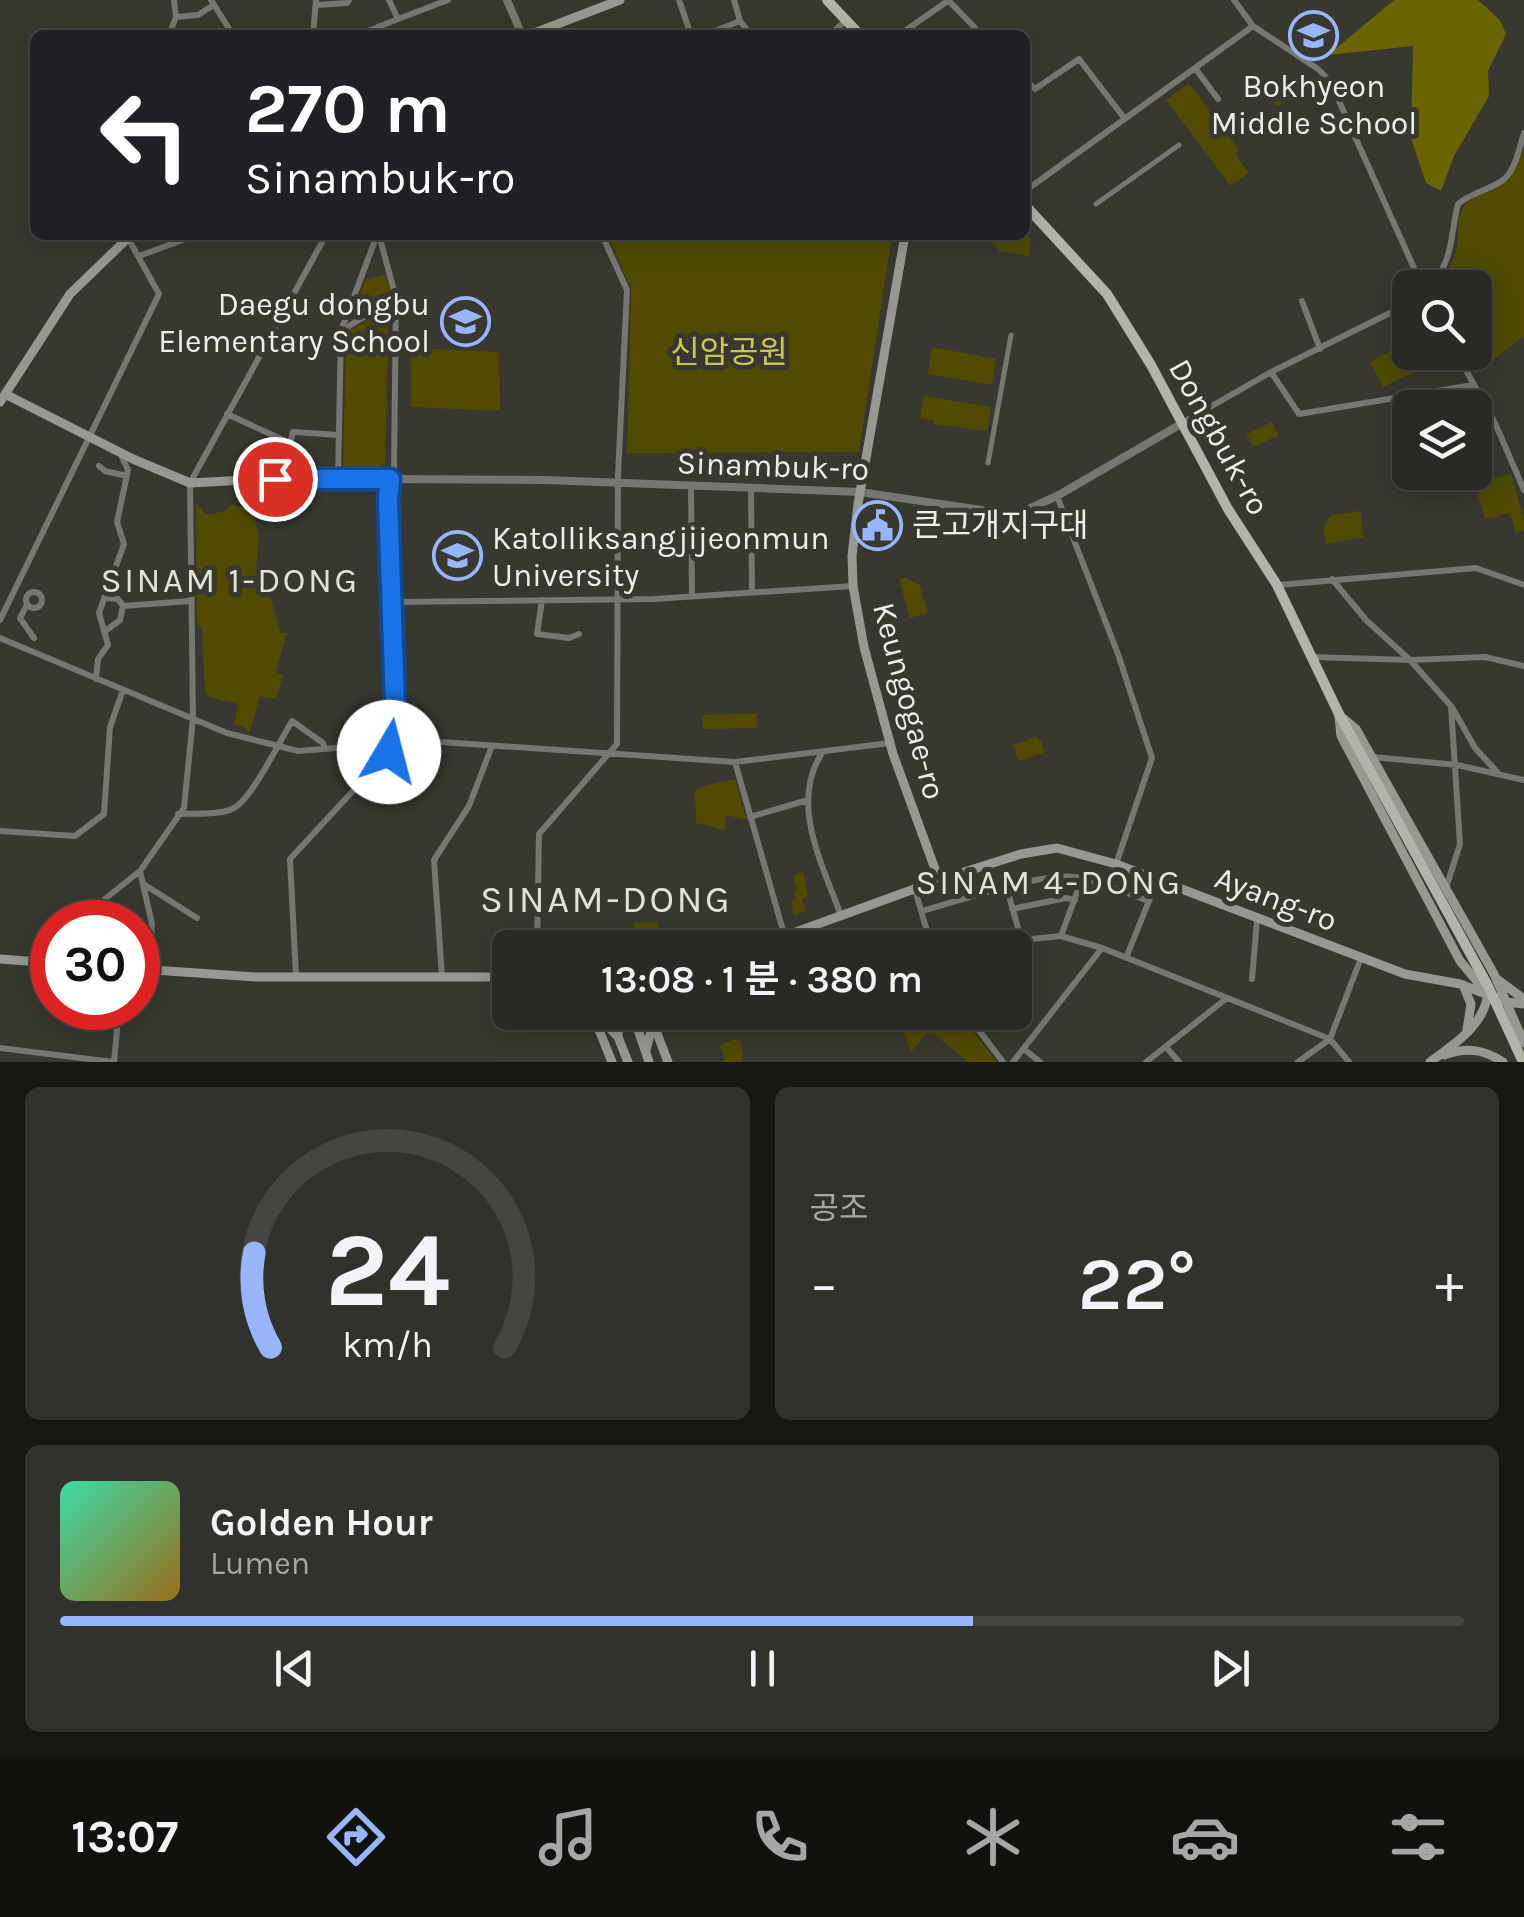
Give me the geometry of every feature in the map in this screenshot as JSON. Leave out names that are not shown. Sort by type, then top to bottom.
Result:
[{"type":"main road","points":[[539,30],[620,0]]},
{"type":"main road","points":[[827,0],[855,30]]},
{"type":"main road","name":"Dongbuk-ro","points":[[1030,210],[1107,294],[1151,365],[1228,508],[1277,586],[1339,714],[1488,986],[1520,1062]]},
{"type":"main road","points":[[2,398],[70,294],[127,240]]},
{"type":"main road","name":"Keungogae-ro","points":[[904,240],[860,492],[853,586],[864,647],[890,743],[938,880]]},
{"type":"main road","name":"Sinambuk-ro","points":[[2,398],[190,483],[338,477],[390,479]]},
{"type":"main road","points":[[1339,714],[1356,728],[1446,888],[1496,978],[1524,1043]]},
{"type":"main road","points":[[1339,714],[1341,736],[1460,961],[1488,994],[1520,1062]]},
{"type":"main road","name":"Ayang-ro","points":[[797,930],[938,880],[1040,850],[1069,850],[1116,864],[1405,974],[1463,985],[1506,1002],[1524,1001]]},
{"type":"main road","points":[[1437,914],[1448,905],[1457,908]]},
{"type":"main road","points":[[0,959],[30,961]]},
{"type":"main road","points":[[1450,982],[1460,961]]},
{"type":"main road","points":[[160,971],[492,977]]},
{"type":"main road","points":[[1496,978],[1524,1001]]},
{"type":"main road","points":[[1463,985],[1472,1016],[1466,1035]]},
{"type":"main road","points":[[1434,1060],[1466,1035],[1485,1011],[1488,994]]},
{"type":"main road","points":[[600,1030],[612,1060]]},
{"type":"main road","points":[[610,1030],[628,1062]]},
{"type":"main road","points":[[618,1030],[618,1038]]},
{"type":"main road","points":[[612,1060],[622,1030],[632,1030],[647,1058]]},
{"type":"main road","points":[[638,1030],[647,1058]]},
{"type":"main road","points":[[647,1058],[654,1030]]},
{"type":"main road","points":[[658,1030],[668,1062]]},
{"type":"main road","points":[[1434,1060],[1462,1049],[1476,1049],[1503,1062]]},
{"type":"street","points":[[170,30],[176,16],[174,0]]},
{"type":"street","points":[[314,30],[316,2],[350,0]]},
{"type":"street","points":[[389,0],[398,18]]},
{"type":"street","points":[[370,30],[448,0]]},
{"type":"street","points":[[508,0],[523,30]]},
{"type":"street","points":[[680,0],[689,30]]},
{"type":"street","points":[[734,0],[740,22],[747,30]]},
{"type":"street","points":[[906,30],[948,0],[977,30]]},
{"type":"street","points":[[1234,0],[1253,26],[1330,81],[1415,270]]},
{"type":"street","points":[[176,16],[198,15],[211,3],[230,30]]},
{"type":"street","points":[[835,30],[846,20]]},
{"type":"street","points":[[720,30],[740,22]]},
{"type":"street","points":[[1030,187],[1253,26]]},
{"type":"street","points":[[1030,83],[1035,88],[1078,59],[1124,119]]},
{"type":"street","points":[[1195,68],[1218,99]]},
{"type":"street","points":[[1442,270],[1453,245],[1458,204],[1471,193],[1503,180],[1514,166],[1524,134]]},
{"type":"street","points":[[1096,204],[1179,145]]},
{"type":"street","points":[[0,620],[159,294],[131,240]]},
{"type":"street","points":[[139,256],[182,240]]},
{"type":"street","points":[[104,900],[140,871],[187,797],[193,718],[190,483],[323,240]]},
{"type":"street","points":[[338,477],[341,331],[376,240]]},
{"type":"street","points":[[379,240],[396,298],[394,469],[388,498],[393,745],[402,762]]},
{"type":"street","points":[[538,930],[541,829],[617,744],[627,290],[604,240]]},
{"type":"street","points":[[341,331],[396,298]]},
{"type":"street","points":[[1302,302],[1320,349]]},
{"type":"street","points":[[1181,424],[1271,372],[1392,312]]},
{"type":"street","points":[[988,463],[1011,335]]},
{"type":"street","points":[[1465,370],[1495,423],[1524,490]]},
{"type":"street","points":[[1271,372],[1299,414],[1473,385]]},
{"type":"street","points":[[227,414],[290,443]]},
{"type":"street","name":"Sinambuk-ro","points":[[390,479],[860,492],[1015,515],[1057,496],[1181,424]]},
{"type":"street","points":[[287,455],[293,432],[339,435]]},
{"type":"street","points":[[96,678],[98,660],[108,645],[99,613],[124,544],[117,522],[127,464],[120,452]]},
{"type":"street","points":[[99,466],[104,471],[127,476]]},
{"type":"street","points":[[691,488],[692,596]]},
{"type":"street","points":[[750,490],[752,593]]},
{"type":"street","points":[[1057,496],[1118,654],[1152,758],[1116,864]]},
{"type":"street","points":[[1277,586],[1476,568],[1524,585]]},
{"type":"street","points":[[1332,580],[1459,715],[1475,748],[1501,775]]},
{"type":"street","points":[[16,586],[28,595],[37,593],[42,601],[37,607],[27,604]]},
{"type":"street","points":[[392,602],[618,600],[853,586]]},
{"type":"street","points":[[28,595],[20,618],[34,638]]},
{"type":"street","points":[[104,598],[118,599],[123,606],[120,620],[104,632]]},
{"type":"street","points":[[542,600],[537,634],[569,638],[579,634]]},
{"type":"street","points":[[123,606],[190,601]]},
{"type":"street","points":[[0,638],[227,733],[298,751],[426,741],[735,762],[890,743]]},
{"type":"street","points":[[1312,657],[1484,657],[1524,666]]},
{"type":"street","points":[[0,831],[75,836],[104,814],[110,728],[123,690]]},
{"type":"street","points":[[1446,888],[1460,844],[1451,706]]},
{"type":"street","points":[[178,814],[238,806],[292,721],[323,743],[325,750]]},
{"type":"street","points":[[296,976],[290,858],[393,745]]},
{"type":"street","points":[[442,977],[434,860],[469,806],[492,746]]},
{"type":"street","points":[[822,752],[810,771],[810,824],[841,916]]},
{"type":"street","points":[[1372,757],[1457,765],[1524,780]]},
{"type":"street","points":[[735,762],[784,930]]},
{"type":"street","points":[[750,817],[808,800]]},
{"type":"street","points":[[140,871],[147,900]]},
{"type":"street","points":[[922,911],[1064,877],[1082,879],[1148,902]]},
{"type":"street","points":[[1061,936],[1082,879]]},
{"type":"street","points":[[1126,958],[1157,880]]},
{"type":"street","points":[[144,884],[197,918]]},
{"type":"street","points":[[1007,889],[1021,930]]},
{"type":"street","points":[[914,890],[927,930]]},
{"type":"street","points":[[1012,909],[1066,898],[1074,900]]},
{"type":"street","points":[[1252,979],[1257,920]]},
{"type":"street","points":[[1032,940],[1061,936],[1102,948],[1330,1039],[1348,1062]]},
{"type":"street","points":[[1013,1062],[1102,948]]},
{"type":"street","points":[[1298,1062],[1330,1039],[1361,958]]},
{"type":"street","points":[[1146,1062],[1228,998]]},
{"type":"street","points":[[0,1048],[39,1058],[114,1062],[117,1030]]},
{"type":"street","points":[[979,1030],[1003,1062]]},
{"type":"street","points":[[1166,1047],[1178,1062]]},
{"type":"street","points":[[1024,1049],[1040,1062]]},
{"type":"green space","points":[[1274,79],[1276,86],[1287,84],[1290,91],[1283,104],[1276,106],[1261,90],[1264,81]]},
{"type":"green space","points":[[1189,83],[1239,150],[1235,153],[1249,173],[1231,186],[1166,100]]},
{"type":"green space","points":[[1524,147],[1524,336],[1492,361],[1492,270],[1448,270],[1465,205],[1505,182]]},
{"type":"green space","name":"신암공원","points":[[610,240],[891,240],[859,452],[627,453],[631,289]]},
{"type":"green space","points":[[989,240],[1030,240],[1029,256],[1000,251]]},
{"type":"green space","points":[[385,274],[392,296],[349,321],[365,280]]},
{"type":"green space","points":[[389,309],[385,464],[343,467],[346,332]]},
{"type":"green space","points":[[932,347],[996,359],[992,385],[928,374]]},
{"type":"green space","points":[[411,348],[499,352],[500,411],[411,407]]},
{"type":"green space","points":[[1392,350],[1392,370],[1419,370],[1383,387],[1370,362]]},
{"type":"green space","points":[[924,396],[991,407],[987,431],[934,424],[920,418]]},
{"type":"green space","points":[[1272,422],[1279,435],[1253,447],[1246,434]]},
{"type":"green space","points":[[1511,474],[1524,531],[1516,533],[1510,513],[1485,519],[1477,490],[1492,490],[1492,479]]},
{"type":"green space","points":[[250,501],[259,536],[256,571],[263,572],[281,633],[287,633],[276,672],[283,675],[276,699],[260,696],[249,735],[246,728],[234,724],[238,704],[205,692],[202,628],[197,624],[196,503],[206,515],[225,511],[231,504],[245,508]]},
{"type":"green space","points":[[1360,511],[1364,537],[1326,544],[1323,528],[1331,515]]},
{"type":"green space","points":[[904,577],[920,585],[928,613],[910,618],[899,579]]},
{"type":"green space","points":[[757,713],[757,728],[703,729],[702,715]]},
{"type":"green space","points":[[1035,737],[1045,752],[1019,761],[1013,745]]},
{"type":"green space","points":[[735,779],[747,820],[726,815],[725,830],[696,823],[695,791]]},
{"type":"green space","points":[[803,872],[808,896],[802,899],[806,911],[793,915],[792,900],[796,899],[797,890],[793,876]]},
{"type":"green space","points":[[658,922],[658,930],[634,930],[633,923]]},
{"type":"green space","points":[[903,1030],[972,1030],[997,1062],[968,1062],[934,1034],[927,1033],[911,1052]]},
{"type":"green space","points":[[740,1040],[744,1062],[721,1062],[725,1059],[720,1045]]},
{"type":"shaded area","points":[[1394,0],[1478,0],[1500,20],[1506,34],[1488,71],[1489,96],[1454,156],[1441,191],[1426,183],[1411,138],[1413,46],[1328,55]]},
{"type":"place","name":"Bokhyeon Middle School","points":[[1314,36]]},
{"type":"place","name":"Daegu dongbu Elementary School","points":[[465,322]]},
{"type":"place","name":"큰고개지구대","points":[[877,525]]},
{"type":"place","name":"Katolliksangjijeonmun University","points":[[457,556]]},
{"type":"district","name":"SINAM 1-DONG","points":[[230,580]]},
{"type":"district","name":"SINAM 4-DONG","points":[[1049,882]]},
{"type":"district","name":"SINAM-DONG","points":[[606,899]]},
{"type":"route","points":[[275,479],[390,479],[396,734],[389,752]]}]
